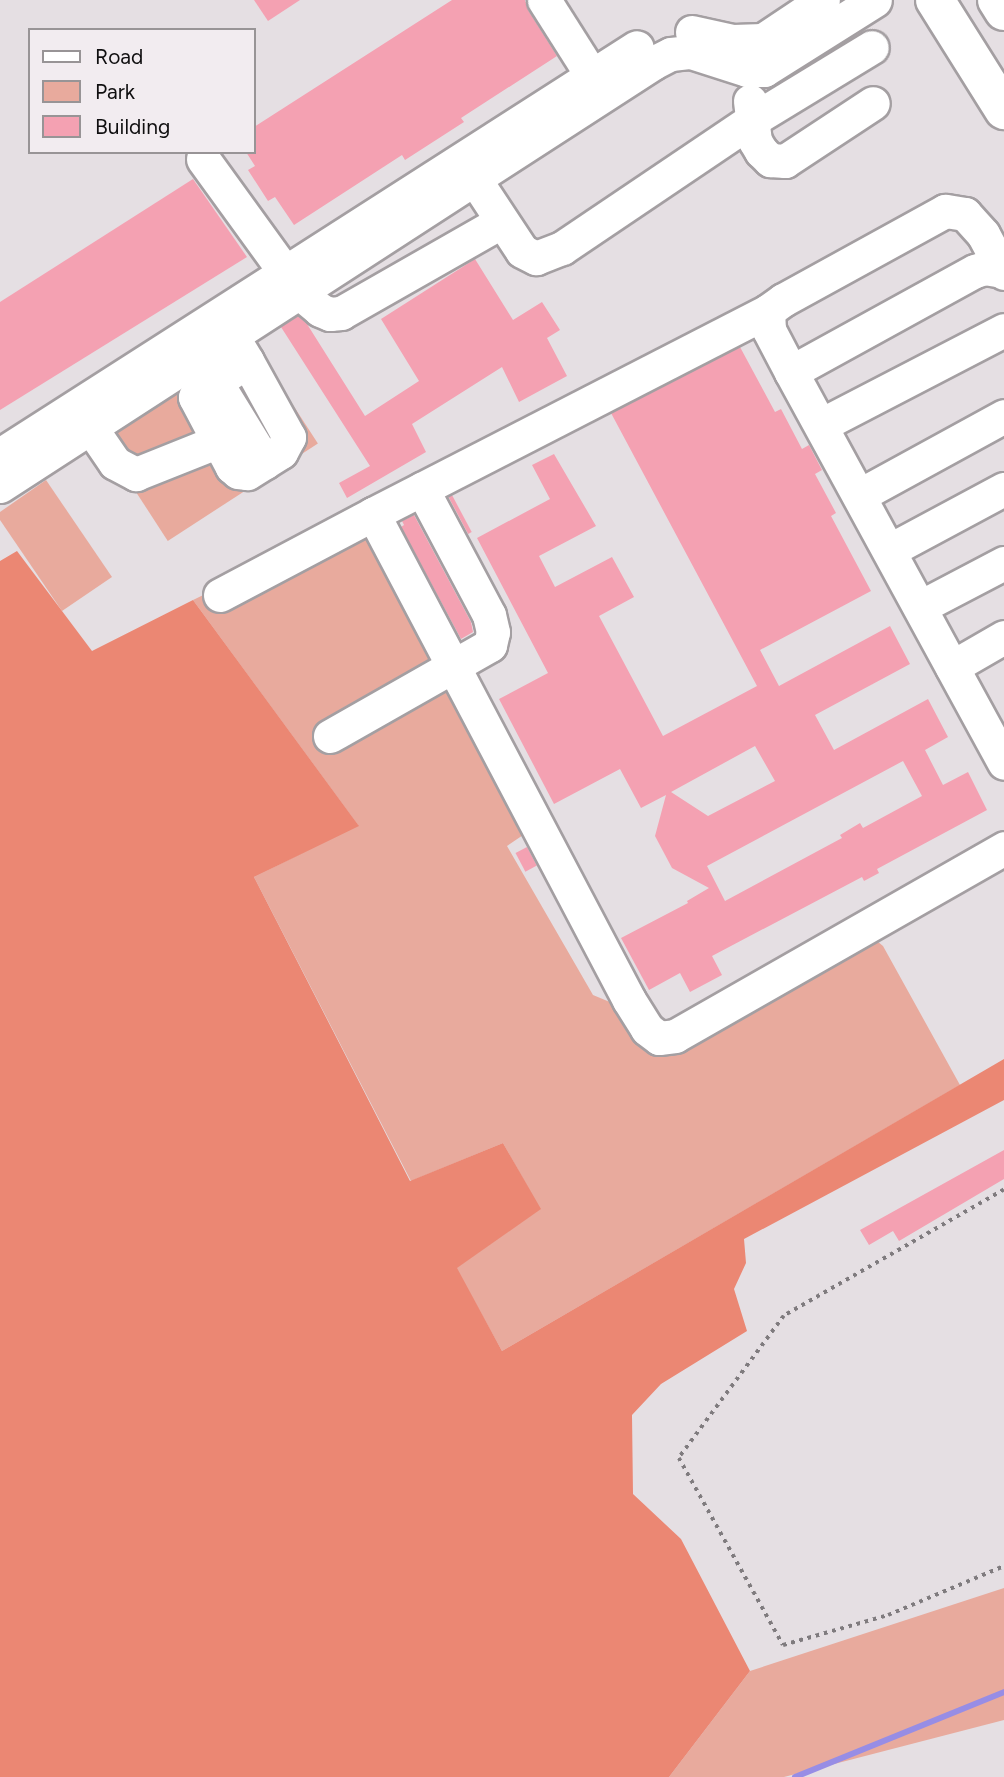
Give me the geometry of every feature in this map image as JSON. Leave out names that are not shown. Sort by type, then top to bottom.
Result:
[{"type":"main road","points":[[935,0],[1004,110]]},
{"type":"main road","points":[[997,0],[1004,11]]},
{"type":"lane","points":[[544,0],[598,85]]},
{"type":"lane","points":[[823,0],[763,40],[748,56],[752,120],[761,150],[770,160],[785,160],[873,103]]},
{"type":"lane","points":[[0,486],[83,417],[598,85],[671,54],[691,52],[748,56],[764,70],[875,0]]},
{"type":"lane","points":[[468,169],[522,251],[536,258],[550,254],[752,120],[872,47]]},
{"type":"lane","points":[[203,159],[292,283],[320,310],[330,314],[341,313],[502,220]]},
{"type":"lane","points":[[220,595],[768,311],[783,300],[945,211],[965,214],[983,234],[1003,272]]},
{"type":"lane","points":[[790,372],[975,271],[984,268],[1003,272]]},
{"type":"lane","points":[[240,348],[289,437],[281,452],[247,473],[238,472],[216,442],[195,397],[216,382],[240,348],[292,283]]},
{"type":"lane","points":[[768,311],[769,330],[790,372],[860,495],[952,667],[993,719],[1004,763]]},
{"type":"lane","points":[[821,425],[1004,330]]},
{"type":"lane","points":[[0,455],[240,348]]},
{"type":"lane","points":[[216,382],[265,462]]},
{"type":"lane","points":[[860,495],[1004,416]]},
{"type":"lane","points":[[83,417],[115,463],[136,474],[216,442]]},
{"type":"lane","points":[[330,736],[455,668],[490,645],[493,632],[489,615],[422,489]]},
{"type":"lane","points":[[890,550],[1004,489]]},
{"type":"lane","points":[[373,514],[629,1000],[647,1029],[659,1038],[676,1035],[1004,848]]},
{"type":"lane","points":[[920,607],[1004,563]]},
{"type":"lane","points":[[952,667],[1004,637]]},
{"type":"path","points":[[1004,1190],[784,1317],[679,1458],[783,1646],[888,1615],[1004,1566]]},
{"type":"green space","points":[[252,342],[318,443],[168,541],[102,439]]},
{"type":"green space","points":[[46,480],[112,577],[62,611],[0,520],[0,512]]},
{"type":"green space","points":[[365,517],[532,829],[507,846],[593,995],[665,1025],[871,936],[883,946],[960,1085],[502,1351],[456,1268],[540,1209],[503,1143],[411,1181],[254,877],[358,825],[193,600]]},
{"type":"green space","points":[[1004,1588],[1004,1720],[784,1777],[669,1777],[750,1671]]},
{"type":"shaded area","points":[[17,551],[92,651],[193,600],[359,826],[254,877],[410,1181],[503,1143],[541,1209],[457,1268],[502,1351],[1004,1059],[1004,1100],[744,1239],[746,1263],[734,1289],[747,1331],[661,1384],[632,1415],[633,1494],[681,1539],[750,1671],[669,1777],[0,1777],[0,561]]},
{"type":"building","points":[[254,0],[300,0],[268,21]]},
{"type":"building","points":[[452,0],[525,0],[528,10],[557,56],[461,118],[464,122],[405,160],[402,155],[294,225],[275,197],[268,201],[248,170],[255,166],[247,154],[256,154],[256,126]]},
{"type":"building","points":[[193,179],[247,257],[0,410],[0,302]]},
{"type":"building","points":[[475,259],[513,320],[542,302],[560,330],[547,338],[567,376],[519,402],[502,367],[412,424],[426,452],[347,498],[339,483],[370,466],[281,327],[298,316],[307,324],[365,416],[419,381],[381,319]]},
{"type":"building","points":[[740,347],[775,412],[781,409],[802,449],[809,445],[822,470],[815,474],[836,513],[831,516],[871,591],[760,650],[779,686],[890,626],[910,664],[815,715],[834,750],[928,699],[948,737],[925,750],[943,785],[968,772],[987,810],[877,869],[879,873],[864,881],[862,877],[712,956],[722,975],[690,992],[680,973],[649,990],[621,938],[688,903],[687,901],[709,888],[672,868],[655,836],[666,795],[641,808],[620,769],[554,804],[499,699],[548,673],[477,538],[550,499],[532,465],[554,454],[596,526],[539,556],[555,587],[612,557],[634,597],[599,616],[663,736],[757,686],[611,413]],"holes":[[[755,746],[775,781],[708,816],[671,792]],[[903,761],[922,796],[863,828],[860,823],[840,835],[842,838],[725,901],[707,866]]]},
{"type":"building","points":[[452,495],[472,532],[468,534],[448,497]]},
{"type":"building","points":[[414,515],[471,622],[473,632],[461,639],[401,527],[404,525],[402,521]]},
{"type":"building","points":[[527,847],[537,866],[525,872],[516,853]]},
{"type":"building","points":[[1004,1150],[1004,1179],[899,1241],[893,1231],[869,1245],[860,1230]]},
{"type":"waterway","points":[[795,1777],[1004,1692]]}]
